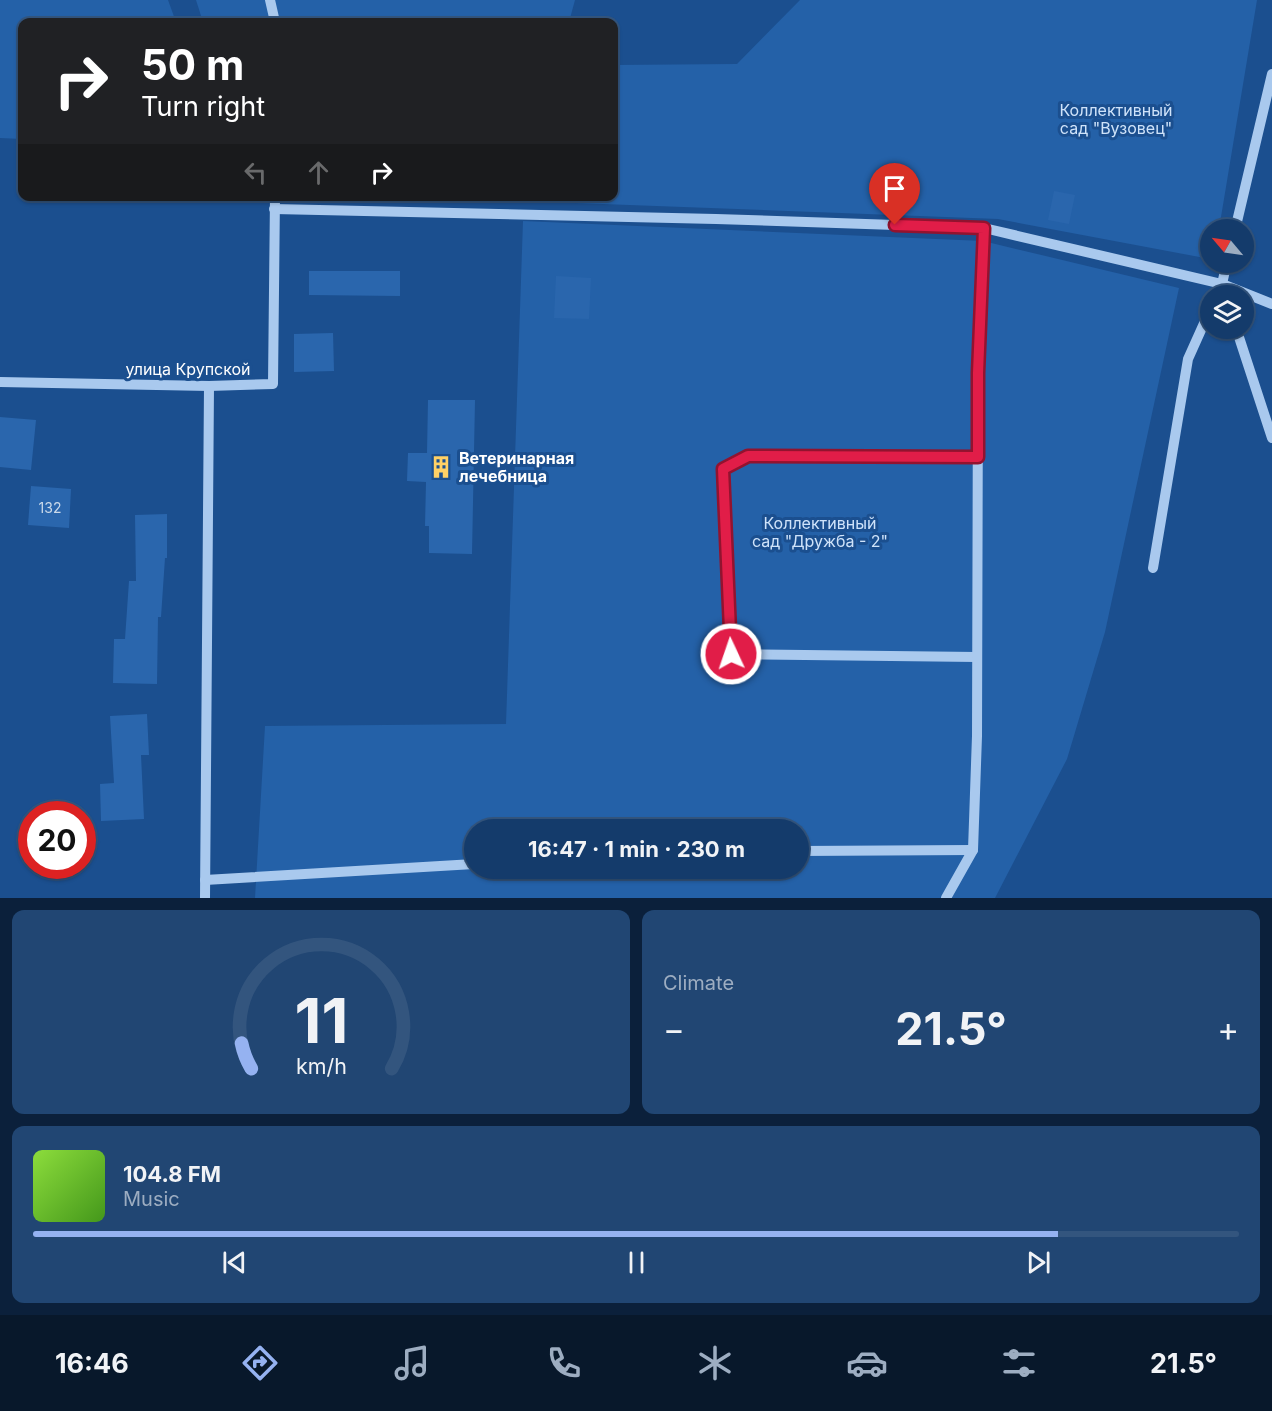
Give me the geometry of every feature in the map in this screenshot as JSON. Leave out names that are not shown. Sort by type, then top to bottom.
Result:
[{"type":"street","points":[[270,0],[274,18]]},
{"type":"street","points":[[1238,219],[1272,74]]},
{"type":"street","points":[[275,201],[274,209],[716,219],[984,228],[1205,285]]},
{"type":"street","name":"улица Крупской","points":[[0,382],[208,386],[273,384],[274,209]]},
{"type":"street","points":[[946,898],[973,850],[977,736],[978,373],[984,228]]},
{"type":"street","points":[[1254,298],[1272,303]]},
{"type":"street","points":[[1153,568],[1188,359],[1200,332]]},
{"type":"street","points":[[1240,339],[1272,438]]},
{"type":"street","points":[[205,898],[208,386]]},
{"type":"street","points":[[977,657],[731,654],[723,469],[748,456],[978,457]]},
{"type":"street","points":[[809,852],[973,850]]},
{"type":"street","points":[[205,880],[464,865]]},
{"type":"green space","points":[[0,0],[168,0],[175,18],[18,18],[18,139],[0,138]]},
{"type":"green space","points":[[196,0],[575,0],[570,18],[202,18]]},
{"type":"green space","name":"Коллективный сад \"Вузовец\"","points":[[800,0],[1257,0],[1221,219],[1200,219],[1200,257],[998,219],[523,201],[618,201],[618,65],[737,64]]},
{"type":"green space","name":"Коллективный сад \"Дружба - 2\"","points":[[523,221],[983,241],[1179,288],[1105,632],[1067,759],[995,898],[255,898],[265,726],[506,724]]},
{"type":"building","points":[[1054,191],[1075,195],[1069,224],[1048,220]]},
{"type":"building","points":[[309,271],[400,271],[400,296],[309,295]]},
{"type":"building","points":[[556,276],[591,278],[589,319],[554,318]]},
{"type":"building","points":[[333,333],[334,371],[294,372],[294,334]]},
{"type":"building","name":"Ветеринарная лечебница","points":[[428,400],[475,400],[472,554],[429,553],[429,526],[425,526],[426,482],[407,481],[408,453],[427,453]]},
{"type":"building","points":[[0,417],[36,420],[31,470],[0,467]]},
{"type":"building","points":[[31,486],[71,489],[69,528],[28,525]]},
{"type":"building","points":[[167,514],[167,558],[165,558],[161,617],[158,617],[157,684],[113,683],[114,639],[125,639],[129,581],[136,581],[135,515]]},
{"type":"building","points":[[147,714],[149,755],[141,755],[144,819],[101,821],[100,784],[114,783],[110,716]]},
{"type":"place","name":"Ветеринарная лечебница","points":[[441,467]]},
{"type":"route","points":[[731,654],[723,469],[748,456],[978,457],[978,373],[984,228],[895,225]]}]
